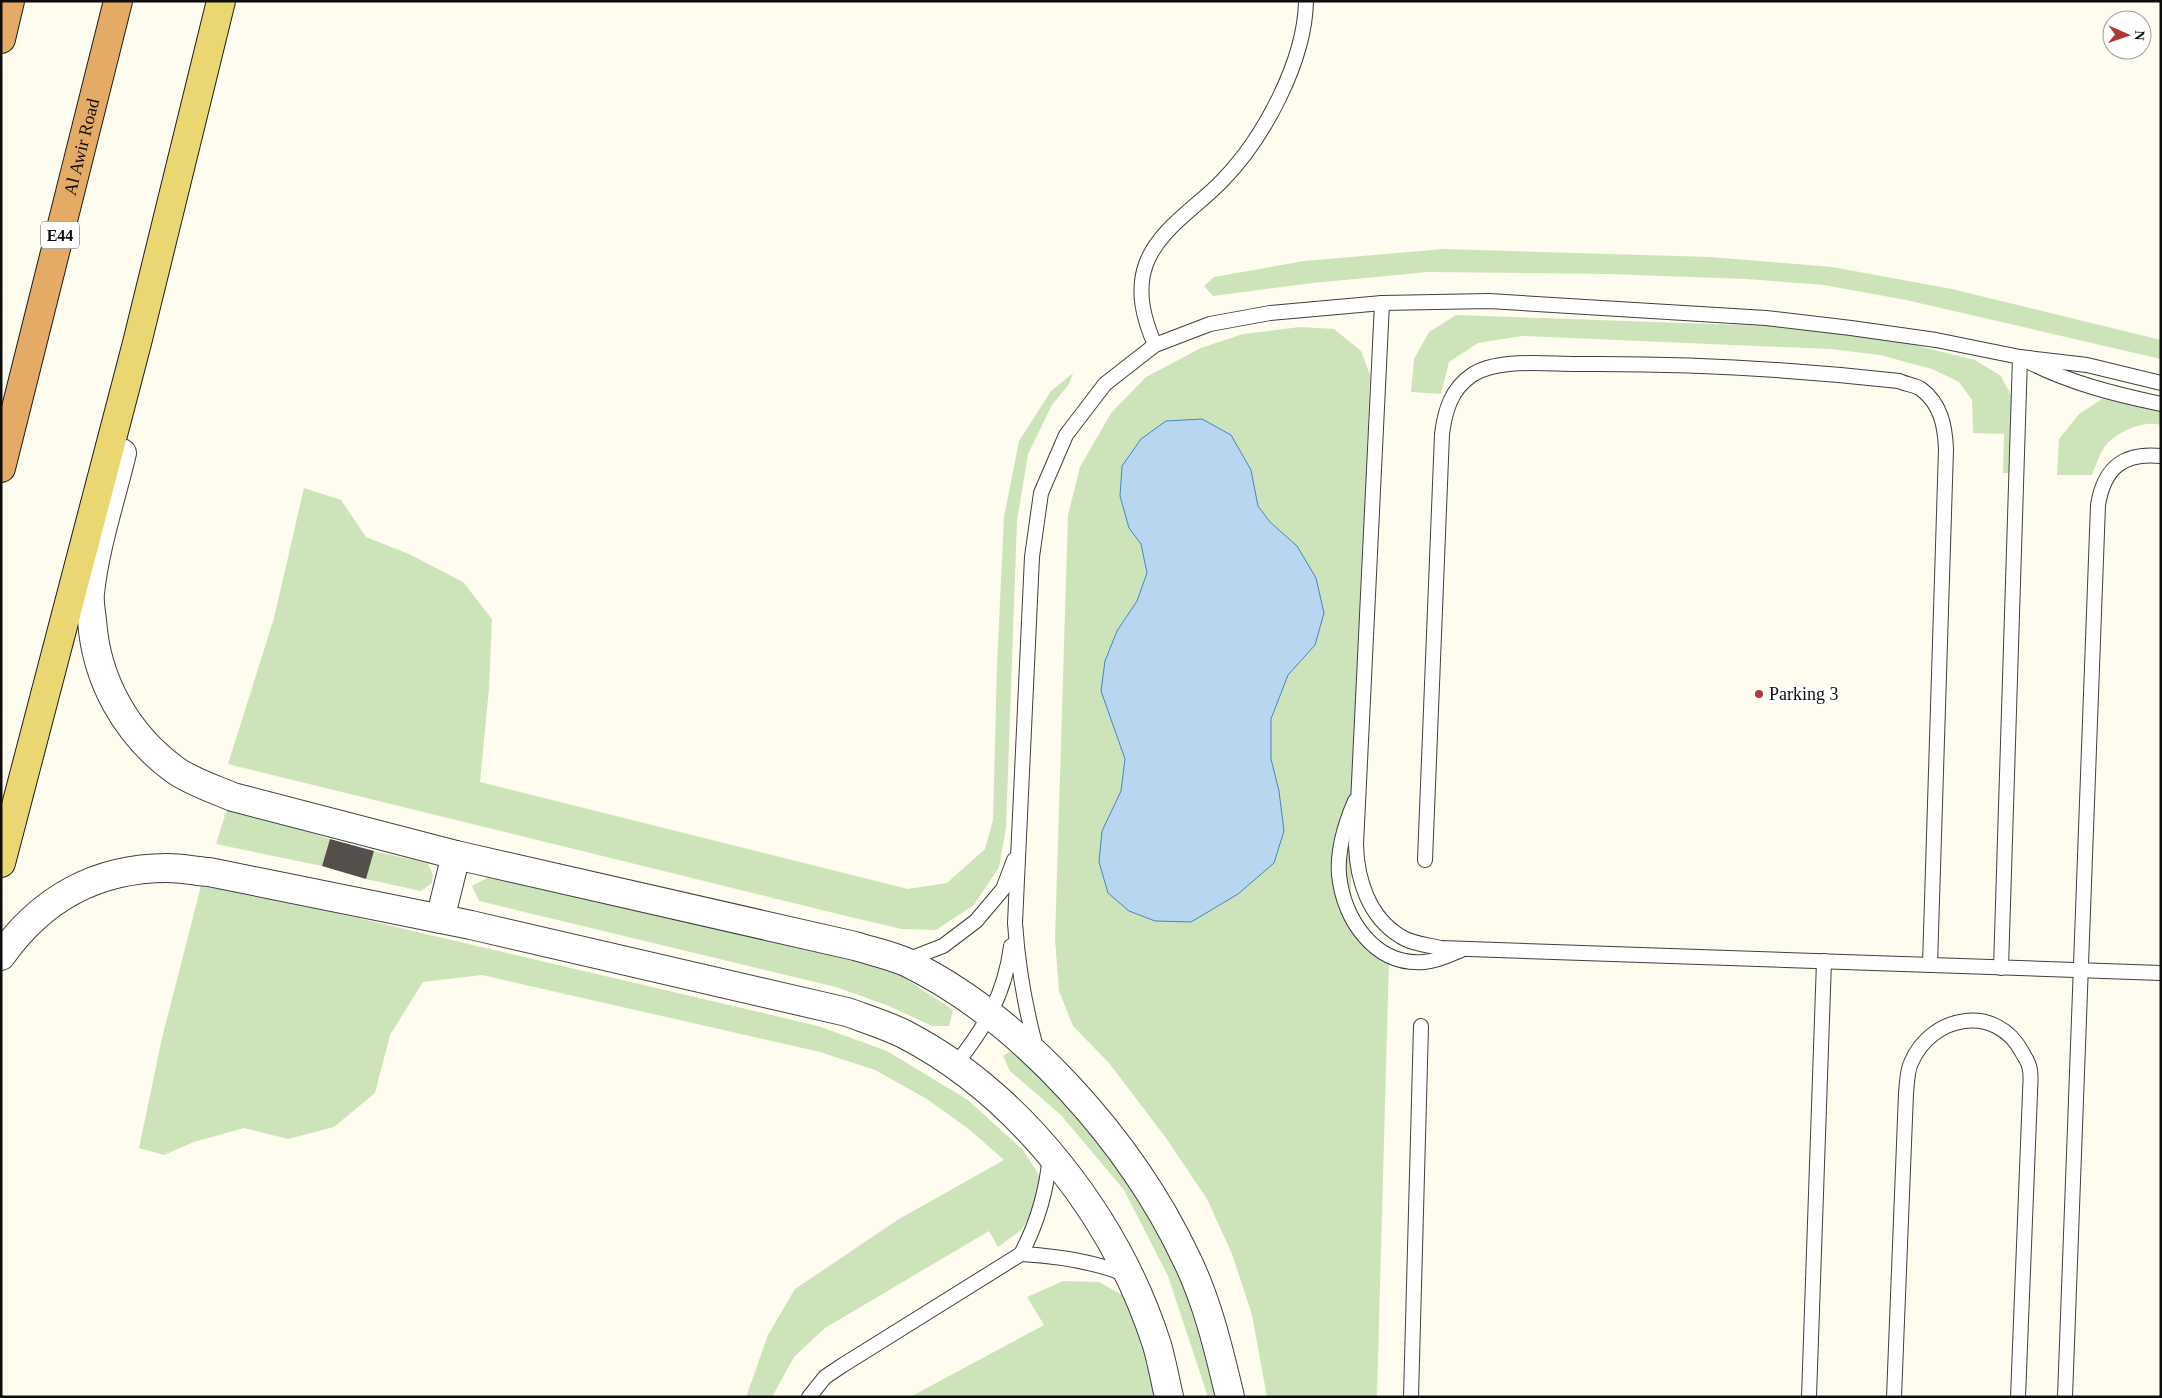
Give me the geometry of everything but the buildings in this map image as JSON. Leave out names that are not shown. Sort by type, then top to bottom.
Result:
[{"type":"highway","points":[[1,39],[10,1]]},
{"type":"highway","name":"Al Awir Road","points":[[1,468],[118,1]]},
{"type":"main road","points":[[1,863],[137,343],[221,1]]},
{"type":"street","points":[[137,343],[136,371],[129,425],[99,548],[90,594],[93,642],[107,687],[130,728],[151,750],[176,771],[226,794],[290,813],[456,855],[804,933],[904,961],[948,985],[990,1016],[1039,1059],[1098,1119],[1148,1187],[1188,1261],[1216,1340],[1230,1397]]},
{"type":"street","points":[[440,919],[456,855]]},
{"type":"street","points":[[1,956],[15,936],[48,905],[86,882],[126,871],[168,868],[210,872],[440,919],[848,1012],[903,1034],[955,1065],[1005,1107],[1050,1153],[1094,1212],[1129,1276],[1157,1345],[1169,1397]]},
{"type":"lane","points":[[1155,345],[1144,319],[1141,292],[1146,265],[1158,241],[1224,180],[1263,130],[1291,74],[1306,13],[1306,1]]},
{"type":"lane","points":[[1039,1059],[1027,1015],[1018,969],[1015,923],[1032,557],[1042,493],[1066,435],[1077,420],[1105,384],[1155,345],[1210,324],[1270,313],[1382,303],[1489,300],[1766,318],[1926,339],[2020,357],[2087,365],[2161,383]]},
{"type":"lane","points":[[1382,303],[1356,845],[1357,867],[1362,888],[1372,906],[1385,923],[1401,937],[1420,944],[1441,948],[2161,973]]},
{"type":"lane","points":[[2020,357],[2050,372],[2081,384],[2161,404]]},
{"type":"lane","points":[[2001,968],[2020,357]]},
{"type":"lane","points":[[1425,860],[1442,434],[1445,411],[1455,391],[1472,375],[1494,366],[1516,364],[1646,364],[1742,367],[1842,374],[1899,381],[1920,388],[1936,405],[1945,426],[1946,449],[1930,965]]},
{"type":"lane","points":[[2065,1397],[2098,505],[2101,487],[2111,471],[2126,460],[2143,454],[2161,456]]},
{"type":"lane","points":[[1359,793],[1347,819],[1340,846],[1339,874],[1344,902],[1356,928],[1377,948],[1404,960],[1423,962],[1442,958],[1464,948]]},
{"type":"lane","points":[[904,961],[943,946],[976,921],[1002,889],[1018,850]]},
{"type":"lane","points":[[955,1065],[974,1042],[990,1016],[1006,971],[1015,923]]},
{"type":"lane","points":[[1809,1397],[1824,961]]},
{"type":"lane","points":[[1894,1397],[1906,1093],[1910,1064],[1923,1041],[1944,1025],[1970,1020],[1996,1026],[2017,1042],[2030,1066],[2018,1397]]},
{"type":"lane","points":[[1411,1397],[1421,1026]]},
{"type":"lane","points":[[809,1397],[825,1377],[1021,1254],[1033,1231],[1042,1206],[1048,1180],[1050,1153]]},
{"type":"lane","points":[[1021,1254],[1077,1259],[1104,1266],[1129,1276]]},
{"type":"green space","points":[[1444,249],[1710,257],[1832,267],[1952,289],[2161,340],[2161,359],[1906,300],[1824,285],[1746,279],[1608,274],[1428,272],[1313,283],[1213,296],[1204,286],[1214,277],[1304,261]]},
{"type":"green space","points":[[1456,315],[1827,328],[1910,344],[1975,360],[2001,376],[2016,405],[2015,473],[2003,473],[2004,434],[1973,433],[1972,400],[1959,382],[1932,369],[1880,355],[1830,349],[1522,336],[1478,343],[1449,362],[1441,394],[1411,392],[1414,359],[1429,332]]},
{"type":"green space","points":[[1300,327],[1334,329],[1361,351],[1370,375],[1350,912],[1389,959],[1377,1397],[1267,1397],[1252,1315],[1232,1254],[1207,1199],[1166,1138],[1109,1063],[1073,1026],[1059,991],[1055,939],[1068,515],[1080,467],[1111,413],[1146,377],[1201,348],[1243,334]],"holes":[[[1122,466],[1251,470],[1258,506],[1270,522],[1297,546],[1315,645],[1288,675],[1271,719],[1271,759],[1279,791],[1102,831],[1121,791],[1125,759],[1112,723],[1117,631],[1137,601],[1147,573],[1141,544],[1129,528],[1120,496]]]},
{"type":"green space","points":[[1073,373],[1069,384],[1052,405],[1028,454],[1017,521],[1006,828],[999,867],[974,905],[936,930],[902,929],[846,916],[228,764],[274,618],[304,488],[341,500],[366,537],[409,554],[463,582],[492,619],[489,688],[480,782],[908,889],[947,883],[985,849],[993,820],[997,665],[1004,517],[1019,441],[1051,391]]},
{"type":"green space","points":[[2102,399],[2139,400],[2161,405],[2161,425],[2140,425],[2112,439],[2100,455],[2092,475],[2057,475],[2059,439],[2079,414]]},
{"type":"green space","points":[[228,806],[330,839],[322,866],[216,844]]},
{"type":"green space","points":[[374,851],[427,863],[433,874],[432,883],[421,891],[366,879]]},
{"type":"green space","points":[[489,877],[841,957],[900,975],[953,1010],[949,1026],[932,1026],[889,1006],[836,987],[479,901],[472,886]]},
{"type":"green space","points":[[201,886],[264,896],[818,1026],[887,1051],[968,1100],[1023,1150],[1041,1178],[1040,1204],[1020,1231],[998,1247],[989,1231],[825,1328],[794,1357],[772,1397],[746,1397],[768,1335],[795,1289],[899,1219],[1004,1160],[970,1130],[927,1099],[875,1070],[820,1052],[482,975],[423,982],[390,1035],[375,1093],[334,1127],[288,1139],[244,1128],[194,1142],[164,1155],[139,1148],[162,1038]]},
{"type":"green space","points":[[1016,1048],[1172,1221],[1225,1397],[1208,1397],[1168,1276],[1124,1190],[1061,1115],[1010,1071],[1003,1056]]},
{"type":"green space","points":[[1063,1281],[1099,1282],[1126,1297],[1148,1334],[1160,1397],[910,1397],[1044,1325],[1027,1297]]},
{"type":"water","points":[[1202,419],[1231,435],[1251,470],[1258,506],[1270,522],[1297,546],[1316,578],[1324,613],[1315,645],[1288,675],[1271,719],[1271,759],[1279,791],[1284,831],[1274,863],[1238,894],[1191,922],[1155,921],[1129,911],[1108,893],[1099,862],[1102,831],[1121,791],[1125,759],[1101,691],[1105,661],[1117,631],[1137,601],[1147,573],[1141,544],[1129,528],[1120,496],[1122,466],[1141,439],[1166,421]]},
{"type":"place","name":"Parking 3","points":[[1759,694]]}]
